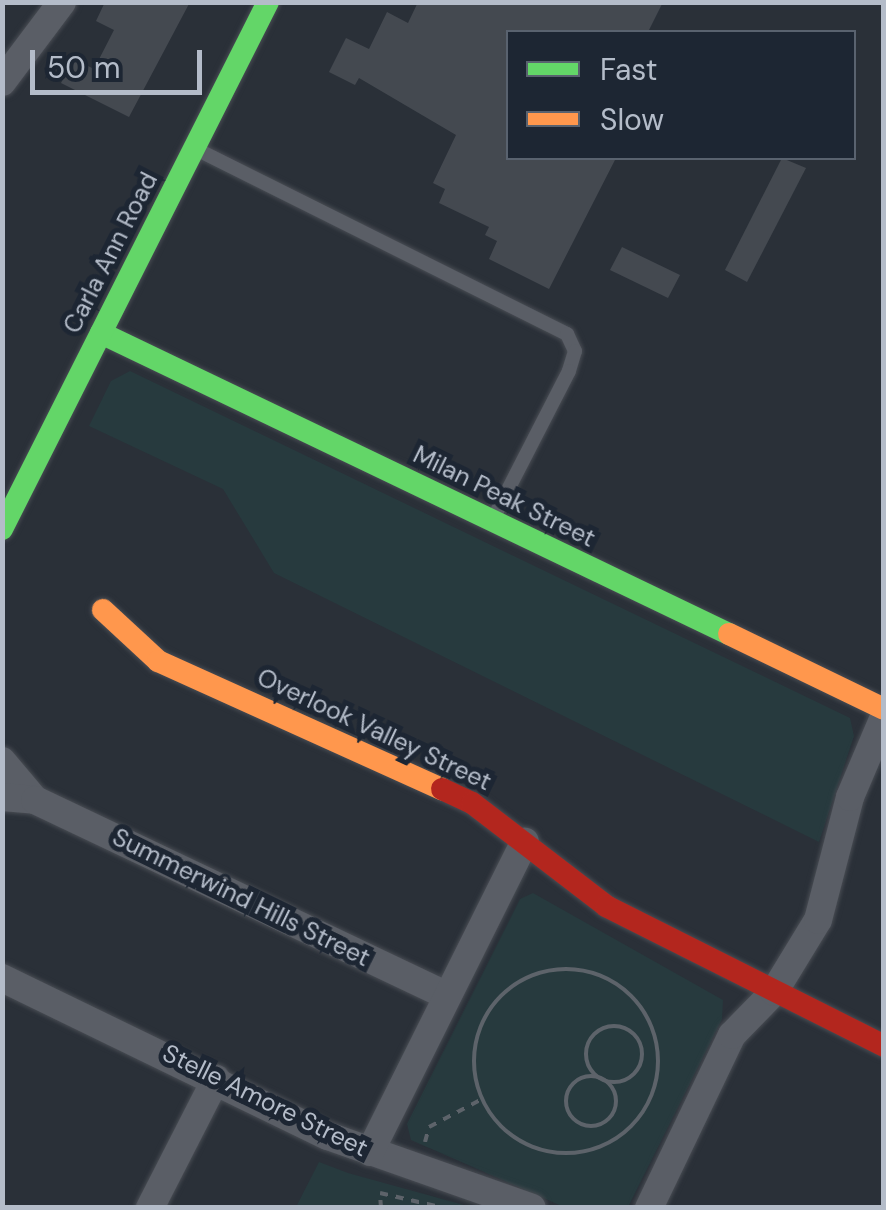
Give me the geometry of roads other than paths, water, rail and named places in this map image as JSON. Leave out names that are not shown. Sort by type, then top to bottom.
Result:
[{"type":"street","points":[[2,82],[62,2]]},
{"type":"street","name":"Carla Ann Road","points":[[2,529],[268,2]]},
{"type":"street","name":"Milan Peak Street","points":[[101,332],[884,709]]},
{"type":"street","name":"Overlook Valley Street","points":[[103,610],[158,661],[472,804],[606,906],[884,1046]]},
{"type":"street","points":[[649,1208],[732,1036],[774,992],[818,920],[850,798],[884,717]]},
{"type":"street","name":"Summerwind Hills Street","points":[[2,761],[35,800]]},
{"type":"street","name":"Summerwind Hills Street","points":[[2,797],[35,800],[447,996]]},
{"type":"street","points":[[380,1157],[447,996],[525,841]]},
{"type":"street","name":"Stelle Amore Street","points":[[2,978],[380,1157],[466,1179],[532,1208]]},
{"type":"street","points":[[150,1208],[216,1079]]},
{"type":"lane","points":[[195,148],[568,334],[575,351],[570,371],[491,522]]}]
